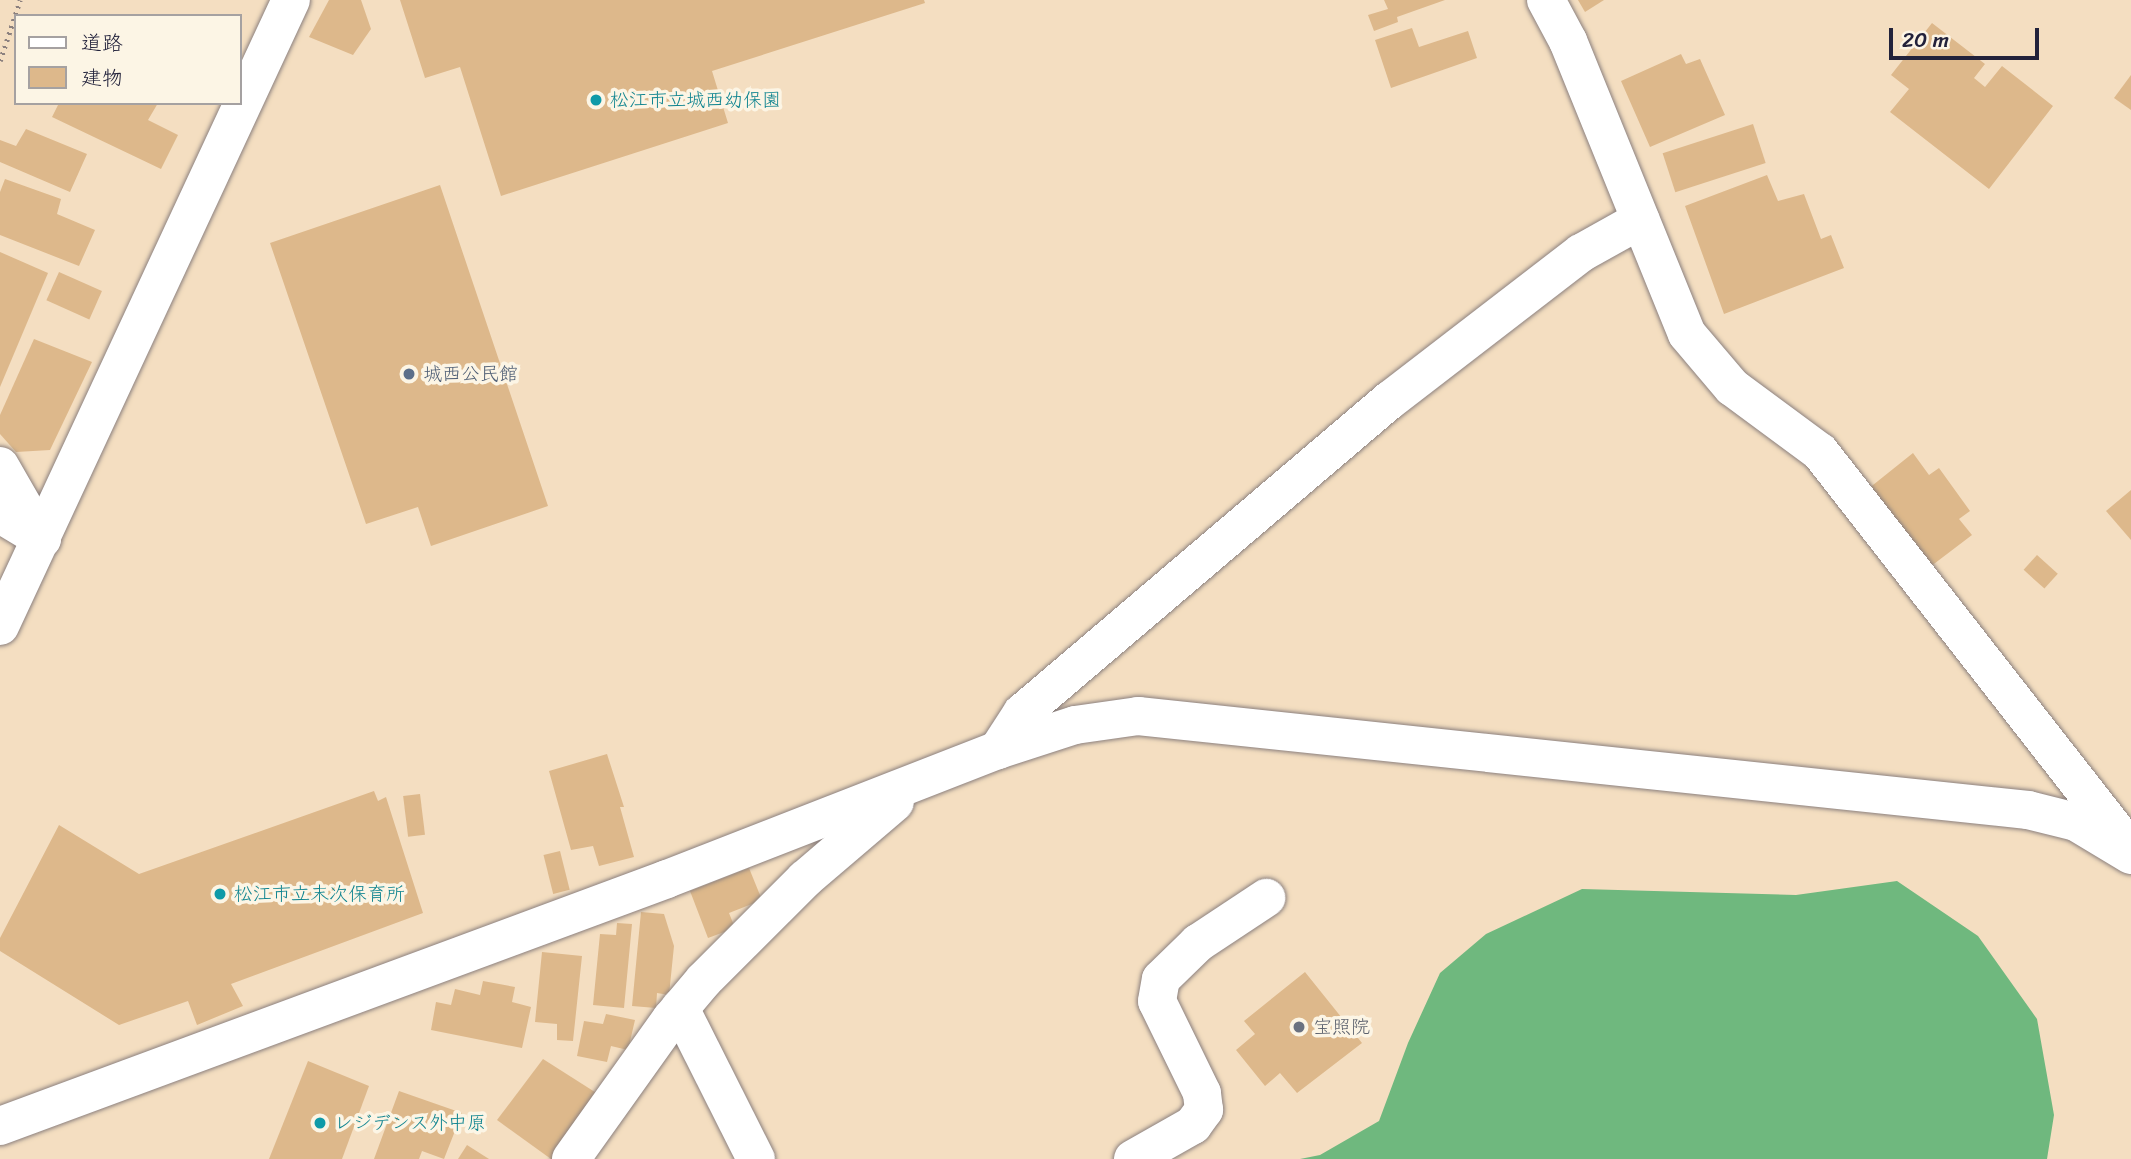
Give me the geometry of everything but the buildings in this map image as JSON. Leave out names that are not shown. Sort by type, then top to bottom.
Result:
[{"type":"street","points":[[0,626],[291,0]]},
{"type":"street","points":[[1546,0],[1568,41],[1687,334],[1732,387],[1820,452],[2131,852]]},
{"type":"street","points":[[998,750],[1022,713],[1390,400],[1581,253],[1640,220]]},
{"type":"street","points":[[0,466],[42,539]]},
{"type":"street","points":[[0,514],[42,539]]},
{"type":"street","points":[[0,541],[42,539]]},
{"type":"street","points":[[0,1126],[654,884],[998,750],[1075,725],[1138,716],[2028,810],[2076,821],[2131,852]]},
{"type":"street","points":[[571,1159],[680,1008],[805,878],[921,781]]},
{"type":"street","points":[[1133,1159],[1193,1125],[1203,1110],[1202,1093],[1157,1001],[1161,979],[1198,943],[1266,898]]},
{"type":"street","points":[[680,1008],[757,1159]]},
{"type":"path","points":[[0,61],[14,18]]},
{"type":"green space","points":[[1897,881],[1978,936],[2037,1019],[2054,1115],[2047,1159],[1300,1159],[1320,1155],[1379,1121],[1408,1043],[1440,973],[1486,934],[1582,889],[1796,895]]},
{"type":"place","name":"松江市立城西幼保園","points":[[596,100]]},
{"type":"place","name":"城西公民館","points":[[409,374]]},
{"type":"place","name":"松江市立末次保育所","points":[[220,894]]},
{"type":"place","name":"宝照院","points":[[1299,1027]]},
{"type":"place","name":"レジデンス外中原","points":[[320,1123]]}]
